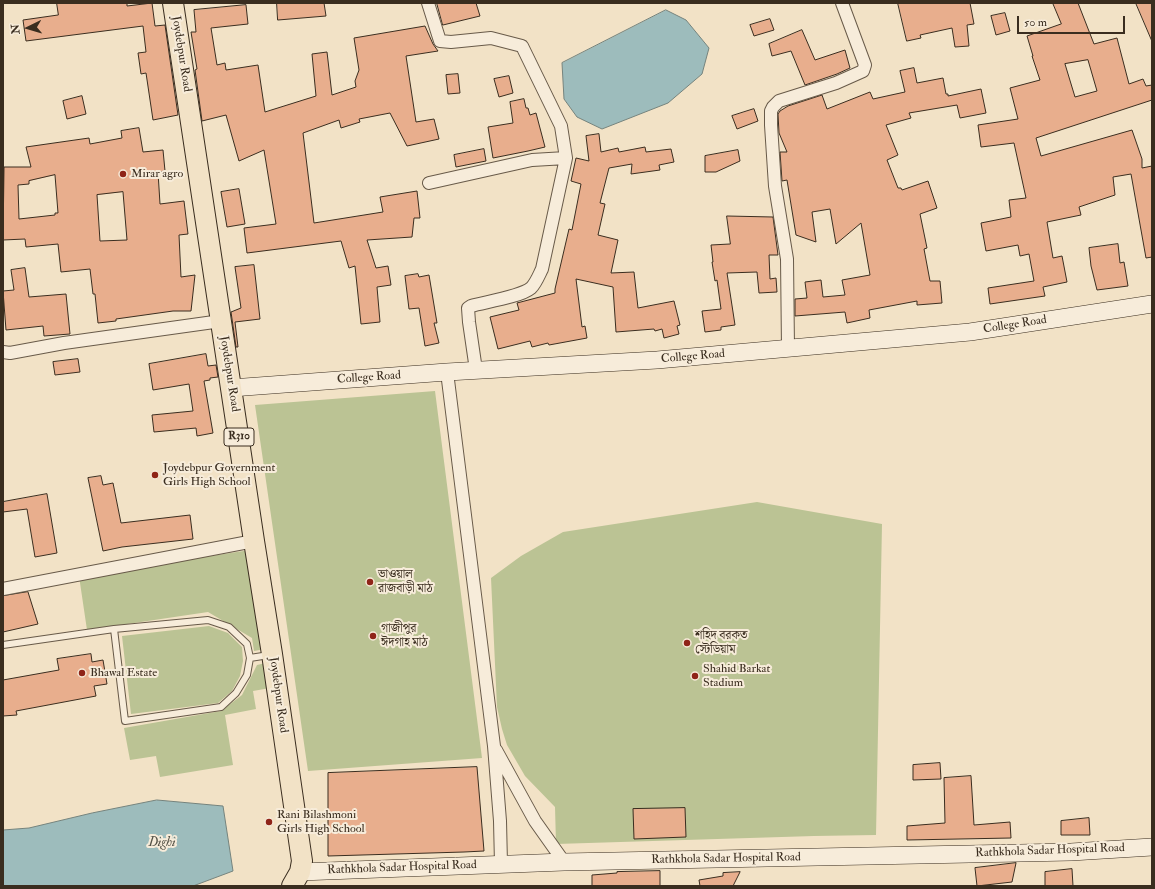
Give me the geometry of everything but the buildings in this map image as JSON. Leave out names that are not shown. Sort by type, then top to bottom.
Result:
[{"type":"main road","name":"Joydebpur Road","points":[[173,3],[302,861],[293,882]]},
{"type":"main road","name":"College Road","points":[[231,388],[476,370],[657,360],[970,332],[1152,304]]},
{"type":"main road","name":"Rathkhola Sadar Hospital Road","points":[[293,882],[501,864],[1071,852],[1152,847]]},
{"type":"street","points":[[428,3],[440,41],[451,42],[491,38],[522,46],[561,126],[566,158],[542,269],[538,279],[531,287],[522,293],[468,308],[476,370]]},
{"type":"street","points":[[788,348],[787,259],[775,186],[771,111],[773,106],[779,101],[836,82],[863,71],[865,65],[842,3]]},
{"type":"street","points":[[429,182],[532,160],[566,158]]},
{"type":"street","points":[[3,352],[10,353],[221,321]]},
{"type":"street","points":[[447,372],[494,746],[500,820],[501,864]]},
{"type":"street","points":[[3,589],[254,541]]},
{"type":"street","points":[[494,746],[535,820],[564,862]]},
{"type":"lane","points":[[3,645],[114,629],[208,620],[229,627],[247,644],[250,658],[247,675],[236,693],[221,707],[125,721],[114,629]]},
{"type":"lane","points":[[250,658],[272,654]]},
{"type":"green space","name":"ভাওয়াল রাজবাড়ী মাঠ","points":[[435,391],[482,758],[308,771],[255,405]]},
{"type":"green space","name":"শহিদ বরকত স্টেডিয়াম","points":[[757,502],[882,524],[876,835],[556,844],[555,807],[525,776],[507,745],[502,729],[497,707],[491,578],[521,556],[563,532]]},
{"type":"green space","points":[[250,550],[265,649],[254,651],[252,638],[208,612],[87,630],[79,576]]},
{"type":"green space","points":[[209,626],[228,633],[242,647],[243,661],[240,676],[232,691],[218,703],[131,714],[122,636]]},
{"type":"green space","points":[[266,663],[270,688],[253,691],[256,709],[225,715],[233,765],[160,777],[156,756],[130,760],[124,728],[221,711],[242,695],[257,665]]},
{"type":"water","points":[[666,10],[686,20],[709,48],[702,74],[668,103],[602,129],[577,117],[564,99],[562,63]]},
{"type":"water","name":"Dighi","points":[[157,800],[223,806],[233,871],[193,886],[3,886],[3,830],[29,828]]},
{"type":"place","name":"Mirar agro","points":[[123,174]]},
{"type":"place","name":"Joydebpur Government Girls High School","points":[[155,475]]},
{"type":"place","name":"ভাওয়াল রাজবাড়ী মাঠ","points":[[370,582]]},
{"type":"place","name":"গাজীপুর ঈদগাহ মাঠ","points":[[373,636]]},
{"type":"place","name":"শহিদ বরকত স্টেডিয়াম","points":[[687,643]]},
{"type":"place","name":"Bhawal Estate","points":[[82,673]]},
{"type":"place","name":"Shahid Barkat Stadium","points":[[695,676]]},
{"type":"place","name":"Rani Bilashmoni Girls High School","points":[[269,822]]}]
